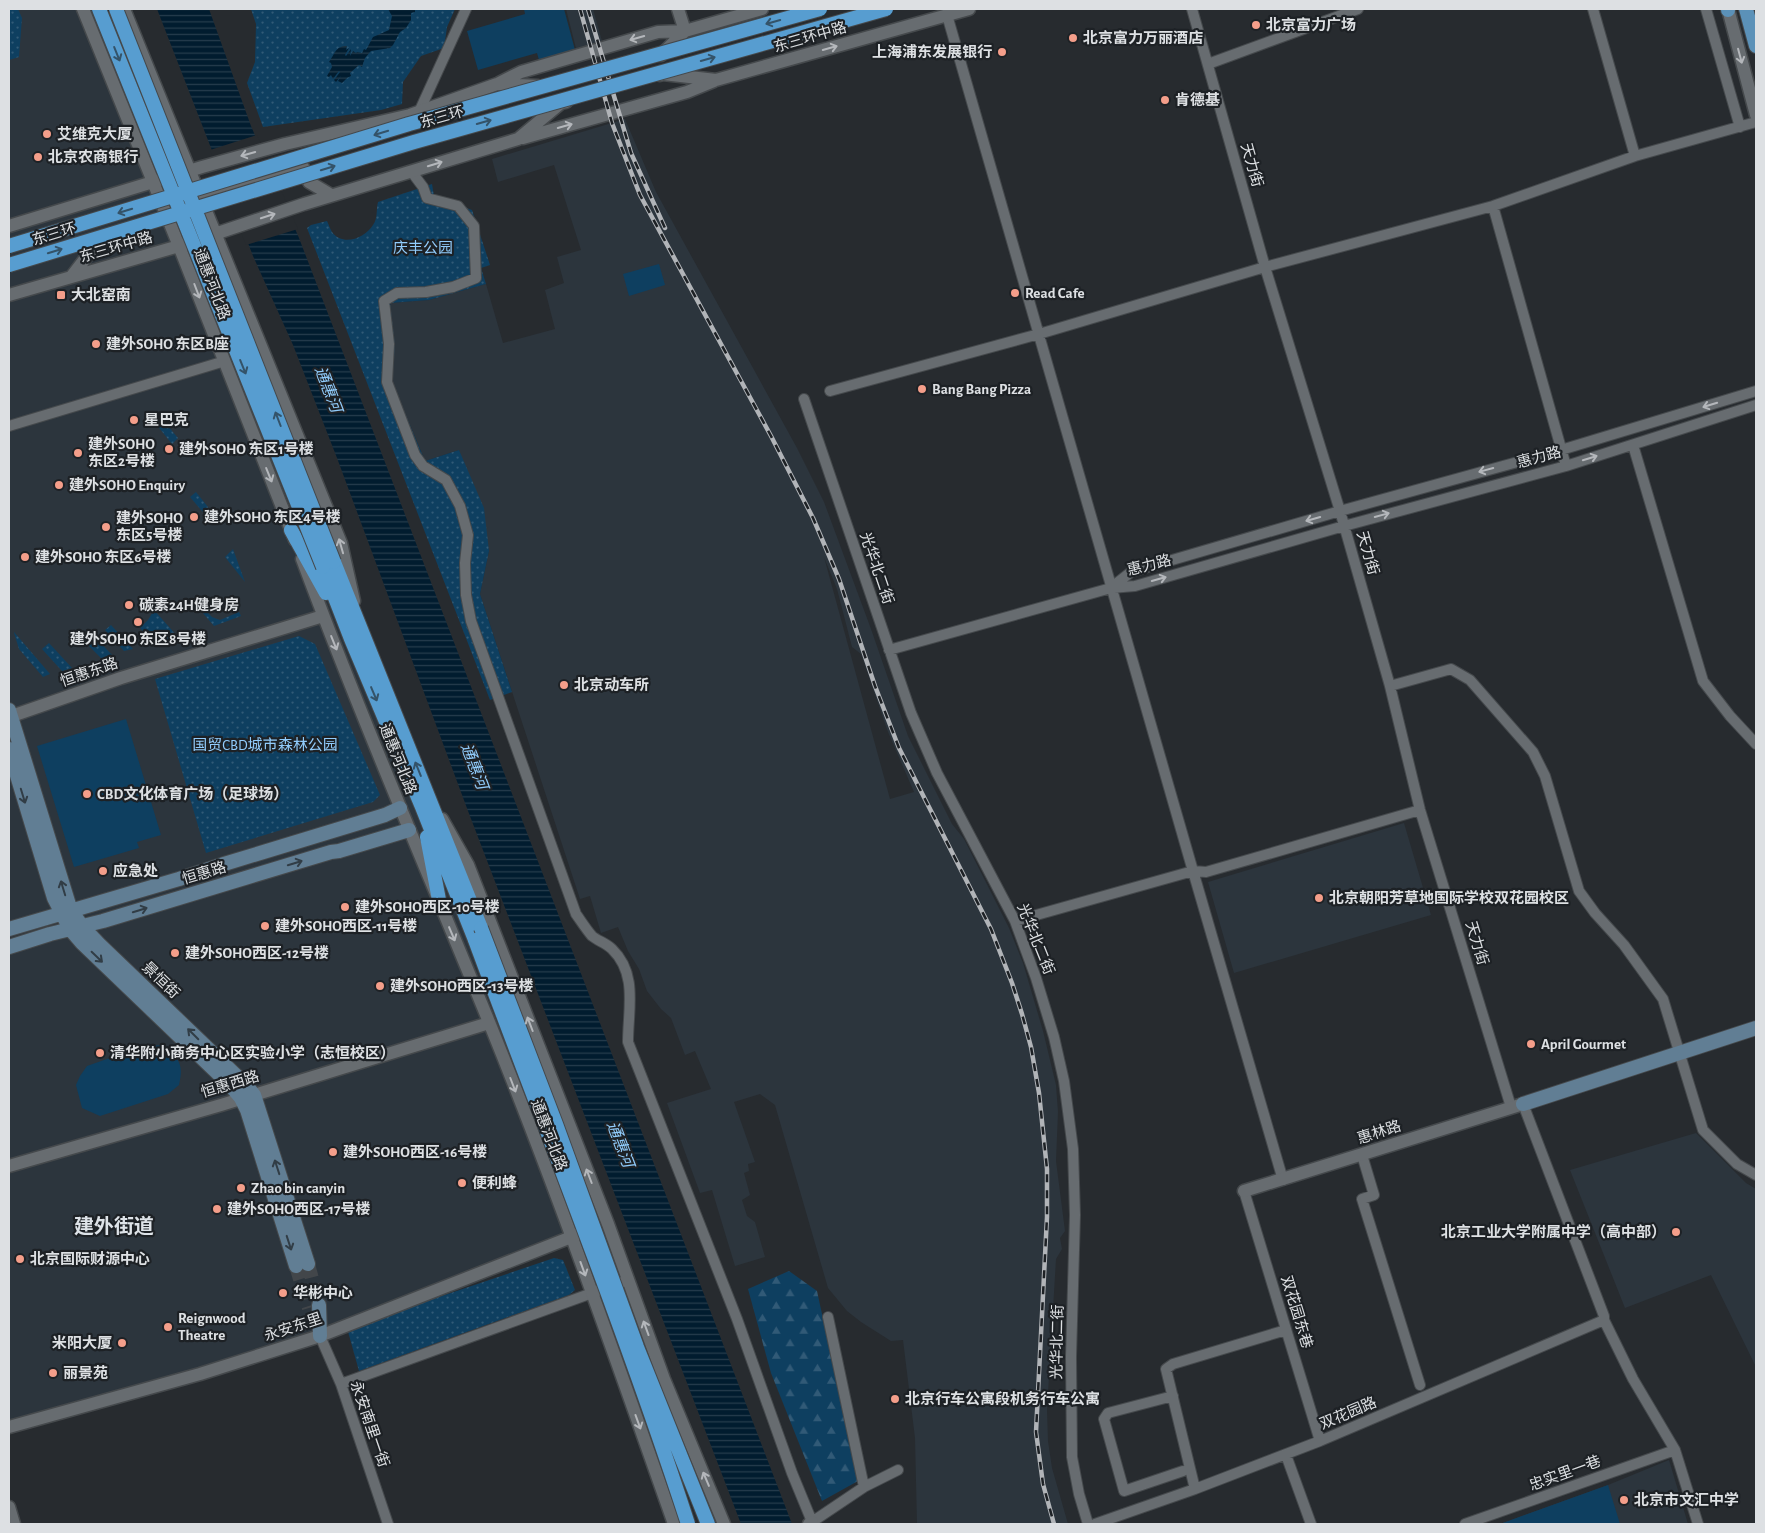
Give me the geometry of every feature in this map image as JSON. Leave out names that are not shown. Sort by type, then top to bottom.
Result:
[{"type":"highway","name":"通惠河北路","points":[[99,9],[328,565],[360,628],[427,792],[663,1447],[688,1524]]},
{"type":"highway","name":"通惠河北路","points":[[116,9],[328,565],[351,639],[478,934],[556,1124],[637,1347],[708,1524]]},
{"type":"highway","name":"东三环","points":[[9,246],[409,124],[820,9]]},
{"type":"highway","name":"东三环","points":[[9,265],[414,142],[886,9]]},
{"type":"highway","points":[[291,530],[351,639]]},
{"type":"highway","points":[[422,807],[440,905]]},
{"type":"highway","points":[[672,1437],[702,1524]]},
{"type":"main road","points":[[1746,9],[1756,46]]},
{"type":"main road","name":"景恒街","points":[[9,714],[66,912]]},
{"type":"main road","name":"景恒街","points":[[9,749],[52,893],[76,928],[82,943],[229,1084],[247,1096],[302,1265]]},
{"type":"main road","name":"恒惠路","points":[[9,929],[179,879],[400,808]]},
{"type":"main road","points":[[331,852],[378,834],[379,829],[370,819]]},
{"type":"main road","name":"恒惠路","points":[[9,946],[409,830]]},
{"type":"main road","points":[[1517,1105],[1756,1028]]},
{"type":"main road","points":[[314,1306],[320,1336]]},
{"type":"street","name":"通惠河北路","points":[[83,9],[179,246],[323,616],[489,1023],[571,1238],[674,1524]]},
{"type":"street","name":"通惠河北路","points":[[124,9],[341,543],[360,628]]},
{"type":"street","points":[[419,112],[466,9]]},
{"type":"street","points":[[678,9],[684,31]]},
{"type":"street","points":[[9,226],[212,164],[285,144],[419,112],[498,84],[521,72],[658,32],[684,31],[762,9]]},
{"type":"street","name":"东三环中路","points":[[9,296],[179,246],[331,195],[518,139],[687,92],[716,80],[969,9]]},
{"type":"street","name":"天力街","points":[[1192,9],[1265,268],[1340,511],[1390,686],[1420,810],[1517,1105],[1604,1318],[1633,1379],[1675,1450],[1698,1524]]},
{"type":"street","points":[[1208,64],[1358,9]]},
{"type":"street","points":[[1593,9],[1635,156]]},
{"type":"street","points":[[1706,9],[1740,127]]},
{"type":"street","points":[[1728,9],[1756,115]]},
{"type":"street","points":[[948,15],[1192,871],[1283,1180]]},
{"type":"street","points":[[498,84],[557,87],[659,57],[684,31]]},
{"type":"street","points":[[659,57],[663,74]]},
{"type":"street","name":"东三环中路","points":[[518,139],[562,103],[663,74],[716,80]]},
{"type":"street","points":[[557,87],[562,103]]},
{"type":"street","points":[[830,391],[1039,334],[1265,268],[1493,206],[1635,156],[1756,122]]},
{"type":"street","points":[[306,140],[300,149],[298,169],[309,182],[331,195]]},
{"type":"street","points":[[72,276],[102,240],[124,226],[201,198],[298,169]]},
{"type":"street","points":[[414,175],[423,188],[426,198],[458,206],[474,226],[476,278],[453,287],[426,292],[397,292],[384,301],[389,344],[387,382],[415,455],[423,466],[446,480],[460,506],[468,535],[465,564],[466,595],[472,621],[576,914],[593,936],[612,949],[627,970],[631,993],[628,1042],[737,1319],[812,1524],[864,1487],[898,1470]]},
{"type":"street","points":[[1493,206],[1566,466]]},
{"type":"street","points":[[9,426],[224,361]]},
{"type":"street","name":"惠力路","points":[[1111,588],[1131,572],[1340,511],[1561,450],[1756,391]]},
{"type":"street","name":"光华北二街","points":[[804,399],[911,714],[937,773],[1015,921],[1036,978],[1054,1037],[1064,1081],[1073,1149],[1075,1215],[1071,1356],[1072,1457],[1079,1494],[1088,1524]]},
{"type":"street","name":"惠力路","points":[[1111,588],[1135,586],[1344,526],[1566,466],[1756,405]]},
{"type":"street","points":[[1633,445],[1704,681],[1730,716],[1756,744]]},
{"type":"street","points":[[889,650],[1111,588]]},
{"type":"street","name":"恒惠东路","points":[[9,714],[323,616]]},
{"type":"street","points":[[1390,686],[1451,670],[1470,680],[1533,752],[1545,776],[1579,891],[1595,913],[1624,945],[1663,999],[1703,1130],[1737,1164],[1756,1175]]},
{"type":"street","name":"通惠河北路","points":[[427,792],[468,865],[608,1224],[664,1379],[724,1524]]},
{"type":"street","points":[[1015,921],[1192,871],[1206,872],[1420,810]]},
{"type":"street","name":"恒惠西路","points":[[9,1166],[489,1023]]},
{"type":"street","name":"惠林路","points":[[1244,1191],[1517,1105]]},
{"type":"street","points":[[1362,1155],[1374,1195],[1362,1199],[1420,1385]]},
{"type":"street","name":"双花园东巷","points":[[1244,1191],[1320,1441]]},
{"type":"street","name":"永安东里","points":[[9,1427],[200,1374],[320,1336],[608,1224]]},
{"type":"street","points":[[341,1384],[628,1280]]},
{"type":"street","points":[[828,1317],[864,1487]]},
{"type":"street","name":"双花园路","points":[[1095,1524],[1286,1455],[1604,1318]]},
{"type":"street","points":[[1195,1489],[1166,1369],[1173,1364],[1286,1330]]},
{"type":"street","name":"永安南里一街","points":[[320,1336],[341,1384],[388,1524]]},
{"type":"street","points":[[1172,1396],[1108,1413],[1104,1419],[1124,1492],[1183,1470]]},
{"type":"street","name":"忠实里一巷","points":[[1465,1524],[1675,1450]]},
{"type":"street","points":[[1286,1455],[1311,1524]]},
{"type":"street","points":[[9,1507],[14,1524]]},
{"type":"street","points":[[688,1524],[720,1511]]},
{"type":"shaded area","points":[[9,9],[99,9],[585,1229],[320,1336],[9,1428]]},
{"type":"shaded area","points":[[566,9],[593,9],[605,52],[579,60]]},
{"type":"shaded area","points":[[625,119],[656,192],[797,448],[824,502],[908,736],[952,824],[964,839],[1009,928],[1023,963],[1043,1031],[1056,1085],[1058,1112],[1056,1161],[1065,1231],[1060,1238],[1062,1249],[1056,1259],[1047,1410],[1048,1441],[1052,1468],[1068,1524],[917,1524],[915,1438],[903,1340],[891,1341],[861,1322],[847,1311],[828,1288],[775,1105],[760,1094],[734,1102],[755,1162],[748,1164],[749,1171],[744,1173],[750,1195],[742,1200],[747,1216],[755,1222],[765,1257],[735,1266],[712,1190],[700,1193],[667,1103],[711,1089],[695,1051],[685,1055],[671,1018],[647,991],[639,969],[628,951],[618,927],[601,933],[590,896],[580,899],[480,594],[489,551],[459,450],[425,461],[392,382],[395,345],[390,303],[429,300],[486,284],[503,343],[555,329],[545,290],[564,283],[557,257],[581,250],[554,165],[498,182],[492,159]],"holes":[[[824,557],[837,589],[852,647],[861,654],[888,732],[914,792],[890,799]]]},
{"type":"shaded area","name":"北京朝阳芳草地国际学校双花园校区","points":[[1404,823],[1431,915],[1234,973],[1208,882]]},
{"type":"shaded area","name":"北京工业大学附属中学（高中部）","points":[[1696,1133],[1746,1183],[1756,1189],[1756,1367],[1711,1275],[1625,1308],[1570,1170]]},
{"type":"shaded area","name":"北京市文汇中学","points":[[1669,1460],[1688,1524],[1500,1524],[1608,1485]]},
{"type":"green space","points":[[9,9],[18,9],[22,18],[19,57],[9,60]]},
{"type":"green space","points":[[251,9],[455,9],[447,27],[444,48],[421,56],[403,82],[402,104],[381,110],[263,127],[247,83],[255,62],[256,24]]},
{"type":"green space","points":[[524,9],[564,9],[575,50],[539,60],[537,53],[478,70],[467,31],[525,14]]},
{"type":"green space","name":"庆丰公园","points":[[432,184],[434,196],[472,210],[490,265],[481,268],[486,284],[429,300],[390,303],[395,345],[392,382],[425,461],[459,450],[484,508],[489,551],[480,594],[512,692],[490,700],[307,228],[311,225],[327,221],[332,232],[337,237],[348,240],[354,239],[365,234],[375,223],[378,202]]},
{"type":"green space","points":[[659,264],[665,285],[629,296],[623,274]]},
{"type":"green space","points":[[156,412],[178,438],[172,444],[148,414]]},
{"type":"green space","points":[[196,492],[212,512],[207,517],[190,497]]},
{"type":"green space","points":[[233,549],[245,582],[225,557]]},
{"type":"green space","points":[[154,610],[178,637],[155,644],[140,628]]},
{"type":"green space","points":[[206,611],[212,617],[220,620],[239,612],[241,616],[214,626],[202,612]]},
{"type":"green space","points":[[111,625],[133,649],[124,651],[105,630]]},
{"type":"green space","points":[[14,632],[50,674],[43,677],[19,649]]},
{"type":"green space","name":"国贸CBD城市森林公园","points":[[299,636],[315,644],[380,795],[373,802],[206,853],[155,679]]},
{"type":"green space","points":[[95,637],[113,656],[102,659],[88,645]]},
{"type":"green space","points":[[49,643],[72,668],[62,671],[42,649]]},
{"type":"green space","name":"CBD文化体育广场（足球场）","points":[[126,719],[161,835],[137,842],[139,848],[74,867],[37,746]]},
{"type":"green space","points":[[162,1045],[179,1062],[181,1071],[179,1085],[168,1094],[100,1116],[82,1108],[76,1085],[87,1066],[141,1047]]},
{"type":"green space","points":[[554,1258],[563,1260],[575,1290],[569,1295],[359,1371],[347,1328]]},
{"type":"green space","points":[[789,1271],[817,1291],[858,1481],[822,1501],[771,1373],[748,1289]]},
{"type":"green space","points":[[1608,1485],[1620,1524],[1500,1524]]},
{"type":"water","name":"通惠河","points":[[157,9],[209,9],[251,126],[299,238],[792,1524],[741,1524],[468,811],[337,458],[293,345],[253,256]]},
{"type":"water","points":[[388,9],[415,9],[415,12],[411,13],[411,20],[406,28],[400,32],[393,45],[390,48],[371,51],[365,58],[362,67],[359,65],[350,73],[351,76],[342,83],[338,81],[341,76],[336,82],[334,80],[339,71],[333,79],[331,75],[327,76],[332,67],[329,62],[340,47],[347,46],[346,50],[349,48],[346,56],[351,49],[350,56],[353,51],[362,53],[364,49],[366,50],[373,37],[389,30],[392,16]]},
{"type":"pier","points":[[257,135],[298,229],[246,245],[210,150]]},
{"type":"tunnel","points":[[308,1264],[319,1305]]},
{"type":"tunnel","points":[[296,1266],[309,1308]]},
{"type":"railway","points":[[580,9],[612,123],[640,195],[771,436],[813,518],[839,579],[875,686],[899,748],[991,929],[1022,1014],[1031,1047],[1039,1093],[1047,1169],[1047,1217],[1036,1432],[1043,1484],[1054,1524]]},
{"type":"railway","points":[[588,9],[631,153],[665,228]]},
{"type":"place","name":"北京富力广场","points":[[1256,25]]},
{"type":"place","name":"北京富力万丽酒店","points":[[1073,38]]},
{"type":"place","name":"上海浦东发展银行","points":[[1002,52]]},
{"type":"place","name":"肯德基","points":[[1165,100]]},
{"type":"place","name":"艾维克大厦","points":[[47,134]]},
{"type":"place","name":"北京农商银行","points":[[38,157]]},
{"type":"place","name":"Read Cafe","points":[[1015,293]]},
{"type":"place","name":"大北窑南","points":[[61,295]]},
{"type":"place","name":"建外SOHO 东区B座","points":[[96,344]]},
{"type":"place","name":"Bang Bang Pizza","points":[[922,389]]},
{"type":"place","name":"星巴克","points":[[134,420]]},
{"type":"place","name":"建外SOHO 东区1号楼","points":[[169,449]]},
{"type":"place","name":"建外SOHO 东区2号楼","points":[[78,453]]},
{"type":"place","name":"建外SOHO Enquiry","points":[[59,485]]},
{"type":"place","name":"建外SOHO 东区4号楼","points":[[194,517]]},
{"type":"place","name":"建外SOHO 东区5号楼","points":[[106,527]]},
{"type":"place","name":"建外SOHO 东区6号楼","points":[[25,557]]},
{"type":"place","name":"碳素24H健身房","points":[[129,605]]},
{"type":"place","name":"建外SOHO 东区8号楼","points":[[138,622]]},
{"type":"place","name":"北京动车所","points":[[564,685]]},
{"type":"place","name":"CBD文化体育广场（足球场）","points":[[87,794]]},
{"type":"place","name":"应急处","points":[[103,871]]},
{"type":"place","name":"北京朝阳芳草地国际学校双花园校区","points":[[1319,898]]},
{"type":"place","name":"建外SOHO西区-10号楼","points":[[345,907]]},
{"type":"place","name":"建外SOHO西区-11号楼","points":[[265,926]]},
{"type":"place","name":"建外SOHO西区-12号楼","points":[[175,953]]},
{"type":"place","name":"建外SOHO西区-13号楼","points":[[380,986]]},
{"type":"place","name":"April Gourmet","points":[[1531,1044]]},
{"type":"place","name":"清华附小商务中心区实验小学（志恒校区）","points":[[100,1053]]},
{"type":"place","name":"建外SOHO西区-16号楼","points":[[333,1152]]},
{"type":"place","name":"便利蜂","points":[[462,1183]]},
{"type":"place","name":"Zhao bin canyin","points":[[241,1188]]},
{"type":"place","name":"建外SOHO西区-17号楼","points":[[217,1209]]},
{"type":"place","name":"北京工业大学附属中学（高中部）","points":[[1676,1232]]},
{"type":"place","name":"北京国际财源中心","points":[[20,1259]]},
{"type":"place","name":"华彬中心","points":[[283,1293]]},
{"type":"place","name":"Reignwood Theatre","points":[[168,1327]]},
{"type":"place","name":"米阳大厦","points":[[122,1343]]},
{"type":"place","name":"丽景苑","points":[[53,1373]]},
{"type":"place","name":"北京行车公寓段机务行车公寓","points":[[895,1399]]},
{"type":"place","name":"北京市文汇中学","points":[[1624,1500]]},
{"type":"district","name":"建外街道","points":[[114,1226]]}]
